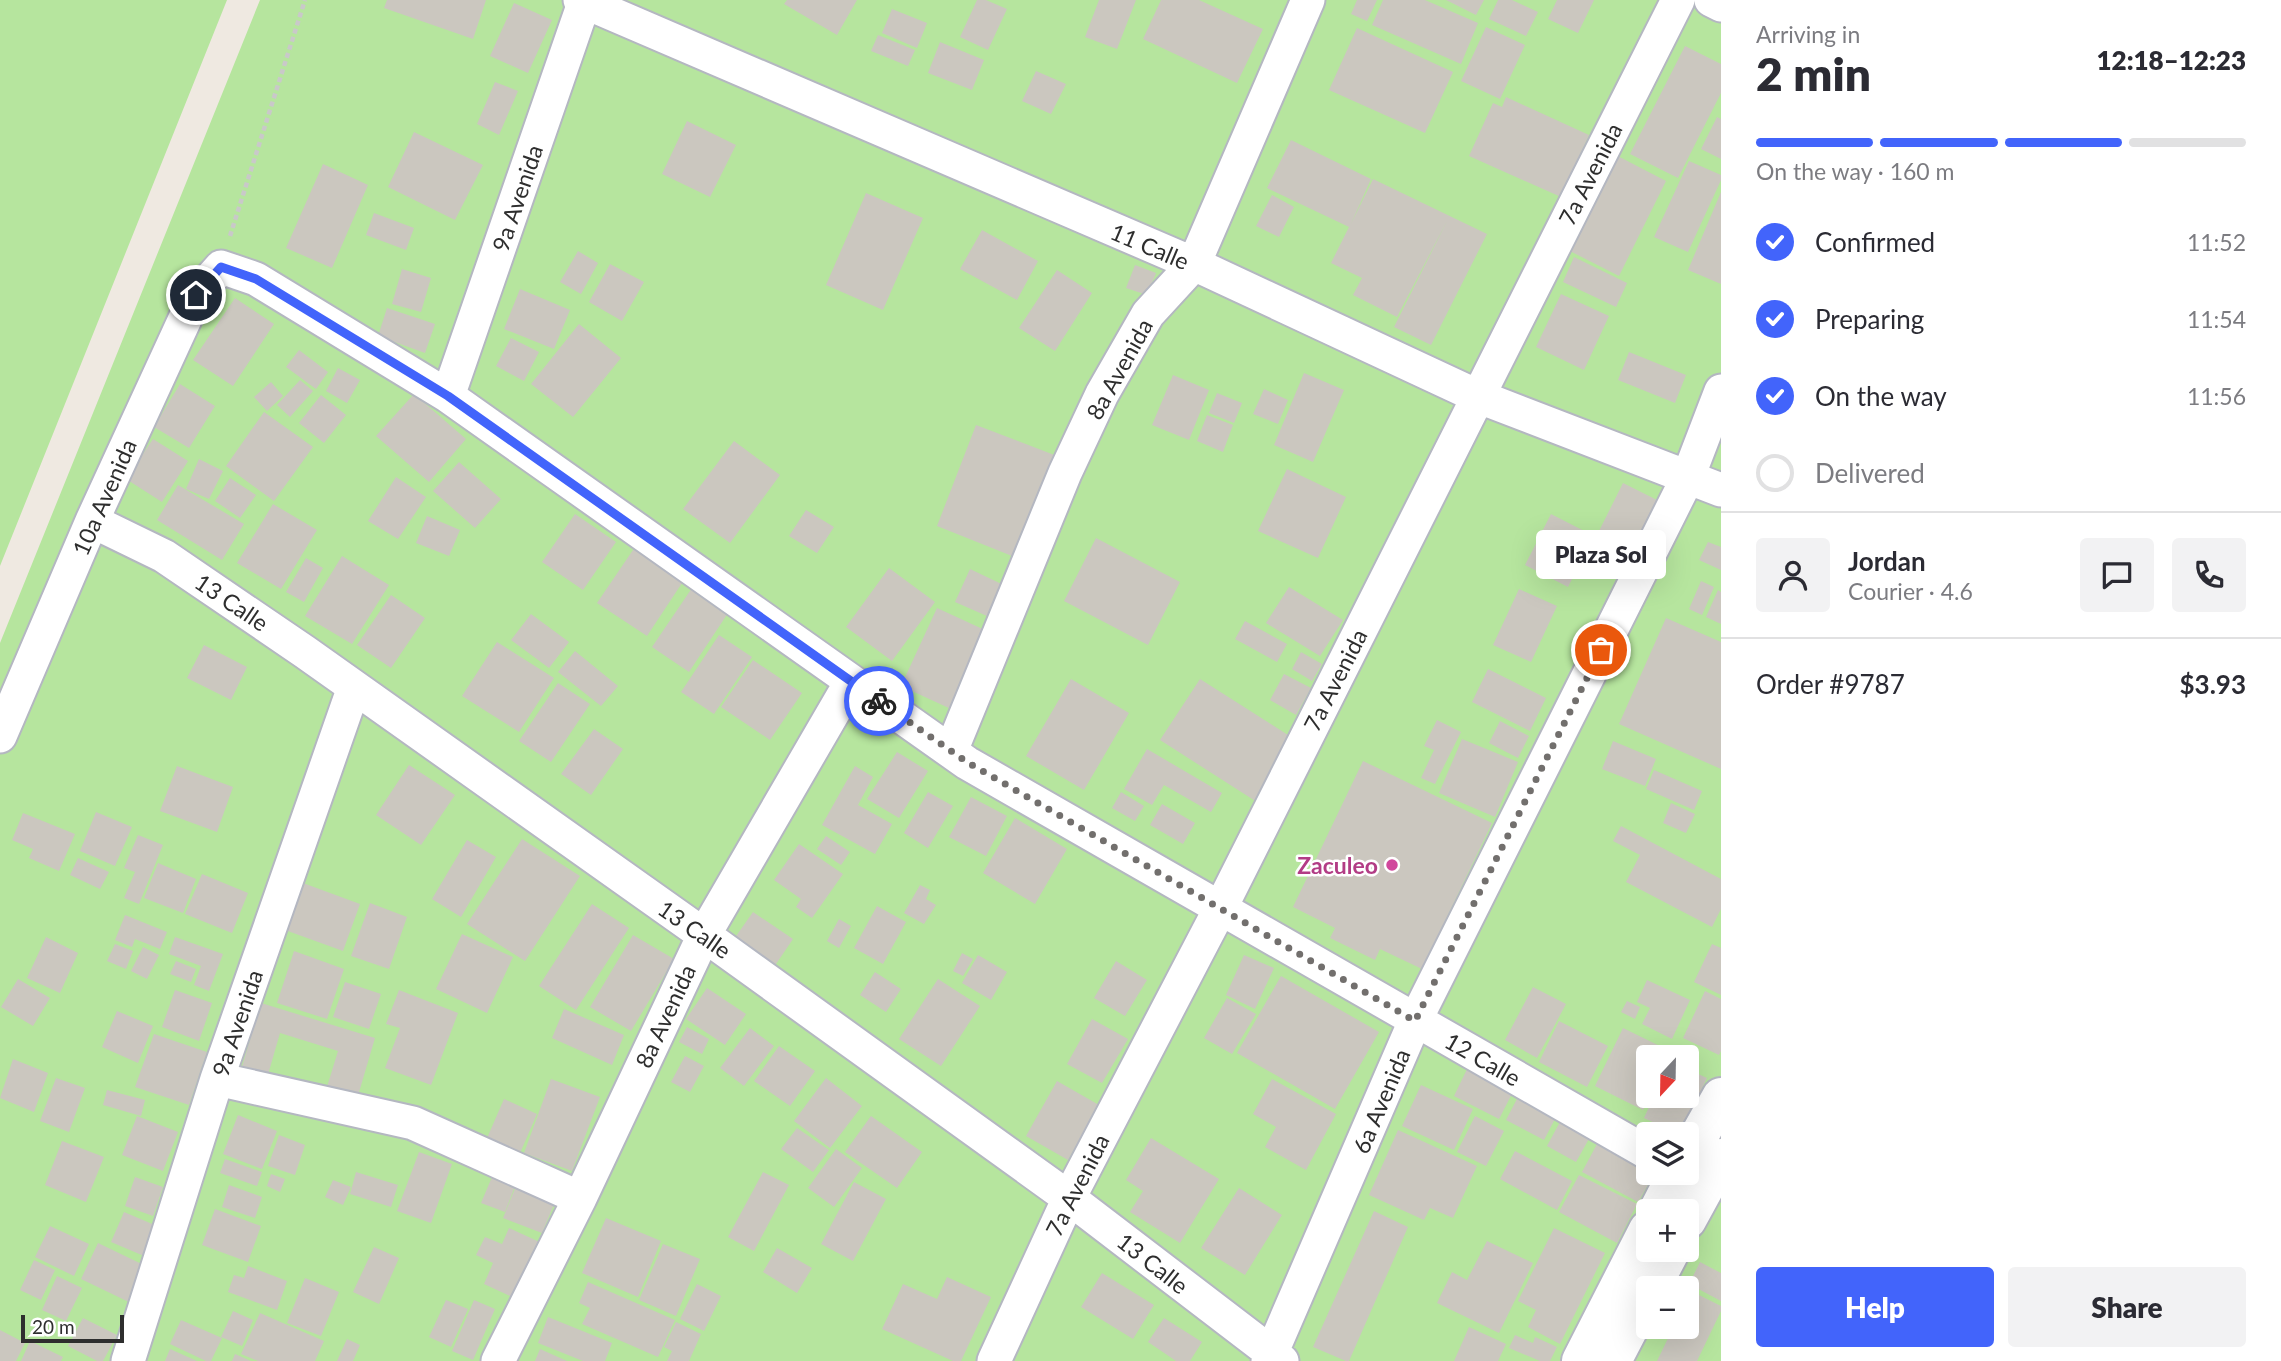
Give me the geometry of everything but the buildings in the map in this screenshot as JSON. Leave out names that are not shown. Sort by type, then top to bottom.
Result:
[{"type":"street","name":"8a Avenida","points":[[951,751],[1065,473],[1102,394],[1148,314],[1194,264],[1308,0]]},
{"type":"street","name":"7a Avenida","points":[[993,1361],[1069,1198],[1220,909],[1678,0]]},
{"type":"street","points":[[1711,0],[1721,5]]},
{"type":"street","name":"11 Calle","points":[[583,1],[1194,264],[1477,396],[1721,490]]},
{"type":"street","name":"9a Avenida","points":[[448,396],[583,1]]},
{"type":"street","name":"12 Calle","points":[[221,267],[256,279],[448,396],[951,751],[1220,909],[1636,1146]]},
{"type":"street","name":"10a Avenida","points":[[0,736],[92,521],[196,295],[221,267]]},
{"type":"street","name":"6a Avenida","points":[[1274,1359],[1415,1021],[1688,477],[1721,391]]},
{"type":"street","name":"13 Calle","points":[[92,521],[164,556],[704,935],[1069,1198],[1274,1359]]},
{"type":"street","name":"8a Avenida","points":[[498,1361],[580,1198],[704,935],[851,681]]},
{"type":"street","name":"9a Avenida","points":[[128,1361],[217,1079],[354,687]]},
{"type":"street","points":[[217,1079],[413,1123],[580,1198]]},
{"type":"street","points":[[1699,1174],[1721,1097]]},
{"type":"street","points":[[1674,1199],[1692,1185]]},
{"type":"street","points":[[1581,1361],[1636,1253]]},
{"type":"street","points":[[1612,1361],[1636,1316]]},
{"type":"path","points":[[221,267],[305,0]]},
{"type":"green space","points":[[0,0],[227,0],[0,566]]},
{"type":"green space","points":[[260,0],[1721,0],[1721,1361],[0,1361],[0,643]]},
{"type":"way so far","points":[[879,701],[967,762],[1415,1021],[1601,650]]},
{"type":"place","name":"Plaza Sol","points":[[1601,650]]},
{"type":"place","name":"Zaculeo","points":[[1392,865]]},
{"type":"route","points":[[196,295],[221,267],[256,279],[448,396],[879,701]]}]
